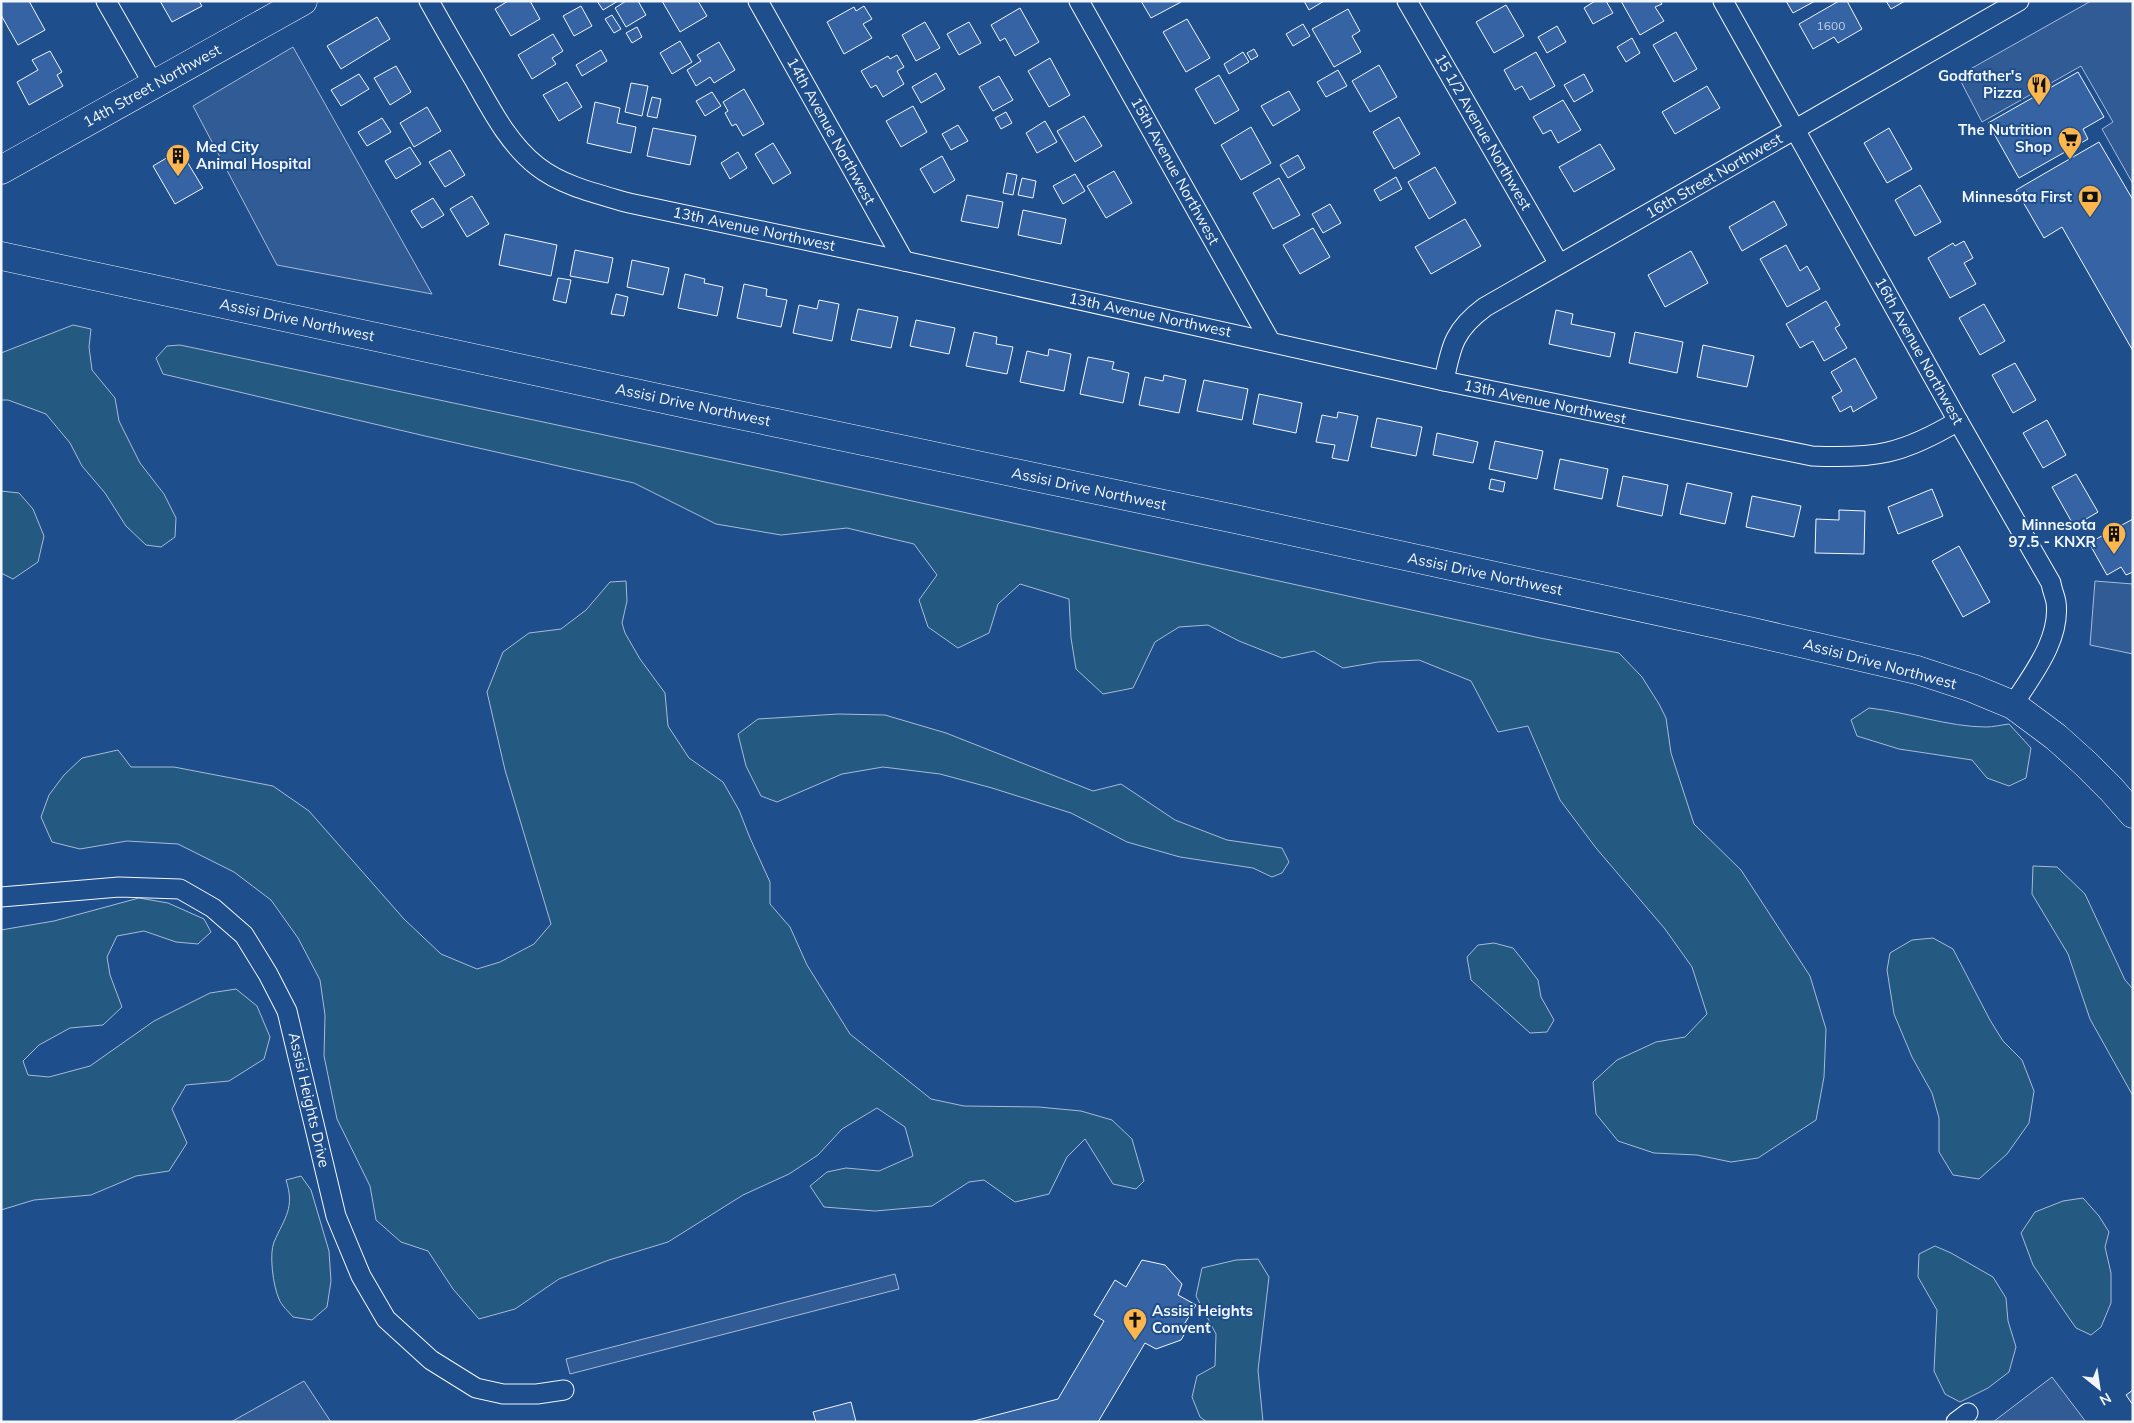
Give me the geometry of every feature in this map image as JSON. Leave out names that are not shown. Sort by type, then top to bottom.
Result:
[{"type":"main road","name":"14th Street Northwest","points":[[1,170],[303,1]]},
{"type":"main road","name":"Assisi Drive Northwest","points":[[1,256],[1753,632],[1917,670],[1972,688],[2013,705],[2056,737],[2086,764],[2133,814]]},
{"type":"street","points":[[106,1],[154,85]]},
{"type":"street","name":"13th Avenue Northwest","points":[[429,1],[498,121],[522,152],[532,162],[560,180],[629,203],[904,261],[1444,381],[1812,456],[1859,458],[1894,452],[1933,436],[1958,421]]},
{"type":"street","name":"14th Avenue Northwest","points":[[758,1],[904,261]]},
{"type":"street","name":"15th Avenue Northwest","points":[[1079,1],[1270,341]]},
{"type":"street","name":"15 1/2 Avenue Northwest","points":[[1408,1],[1559,264]]},
{"type":"street","name":"16th Avenue Northwest","points":[[1723,1],[2051,583],[2056,601],[2056,617],[2049,643],[2037,668],[2013,705]]},
{"type":"street","name":"16th Street Northwest","points":[[1444,381],[1450,353],[1460,330],[1468,320],[1485,307],[2020,1]]},
{"type":"street","name":"Assisi Heights Drive","points":[[1,897],[119,887],[180,889],[212,908],[231,924],[244,936],[268,974],[288,1012],[336,1216],[361,1276],[386,1319],[431,1360],[476,1388],[503,1394],[538,1394],[564,1390]]},
{"type":"shaded area","points":[[2091,1],[2133,1],[2133,184],[2102,129],[2113,122],[2081,66],[1982,122],[1958,76]]},
{"type":"shaded area","points":[[293,47],[432,294],[277,265],[193,106]]},
{"type":"shaded area","points":[[73,325],[91,329],[89,347],[92,370],[115,398],[119,421],[140,463],[164,494],[176,518],[175,537],[161,547],[146,545],[126,526],[105,493],[82,466],[70,443],[46,414],[8,400],[1,400],[1,353]]},
{"type":"shaded area","points":[[180,345],[793,475],[1540,638],[1619,653],[1642,677],[1666,718],[1671,753],[1694,824],[1741,870],[1810,976],[1826,1029],[1824,1077],[1816,1120],[1758,1158],[1731,1162],[1697,1155],[1654,1153],[1618,1141],[1596,1114],[1593,1082],[1617,1060],[1656,1042],[1685,1037],[1707,1014],[1692,967],[1665,929],[1596,848],[1560,800],[1528,726],[1498,732],[1471,681],[1419,660],[1378,662],[1343,668],[1314,651],[1282,658],[1239,641],[1208,625],[1179,627],[1155,642],[1133,688],[1103,694],[1076,669],[1071,638],[1069,599],[1020,584],[998,604],[989,633],[958,648],[928,627],[919,600],[937,575],[914,544],[847,528],[781,535],[716,524],[634,483],[163,374],[156,358],[167,346]]},
{"type":"shaded area","points":[[1,491],[19,493],[33,509],[44,536],[38,562],[13,579],[1,573]]},
{"type":"shaded area","points":[[626,581],[627,601],[622,623],[625,633],[640,659],[665,693],[668,726],[689,758],[723,782],[739,810],[770,882],[770,904],[790,927],[807,965],[850,1034],[931,1099],[964,1106],[1039,1107],[1081,1111],[1112,1120],[1132,1139],[1144,1181],[1136,1189],[1113,1184],[1085,1139],[1067,1157],[1049,1194],[1015,1202],[984,1180],[969,1182],[932,1206],[875,1211],[824,1207],[810,1186],[827,1172],[846,1168],[879,1171],[913,1156],[905,1127],[877,1108],[842,1129],[818,1155],[789,1174],[743,1195],[668,1242],[609,1260],[559,1279],[515,1309],[479,1319],[453,1289],[428,1251],[401,1242],[376,1220],[370,1186],[337,1119],[324,1056],[325,1015],[320,980],[298,938],[271,900],[234,872],[178,844],[127,841],[80,849],[52,842],[41,817],[49,795],[64,775],[82,758],[118,750],[131,767],[174,767],[273,786],[309,811],[404,919],[441,954],[477,969],[500,962],[534,944],[551,924],[505,770],[487,692],[503,652],[529,633],[561,629],[586,610],[610,582]]},
{"type":"shaded area","points":[[2095,581],[2133,584],[2133,654],[2090,645]]},
{"type":"shaded area","points":[[1869,708],[1957,725],[1989,727],[2009,724],[2031,748],[2026,778],[2009,786],[1987,778],[1972,760],[1899,749],[1857,736],[1851,720]]},
{"type":"shaded area","points":[[838,714],[885,715],[946,733],[1093,791],[1121,784],[1175,820],[1227,840],[1282,848],[1289,862],[1282,873],[1272,877],[1253,868],[1180,857],[1127,842],[1071,813],[940,774],[883,767],[842,774],[777,802],[761,796],[746,766],[738,734],[758,719]]},
{"type":"shaded area","points":[[2033,866],[2057,867],[2085,894],[2125,980],[2133,989],[2133,1096],[2090,1019],[2068,954],[2032,894]]},
{"type":"shaded area","points":[[139,898],[168,903],[204,919],[211,932],[198,944],[176,942],[144,931],[117,936],[107,957],[110,975],[122,1007],[103,1025],[70,1028],[39,1045],[23,1061],[28,1075],[49,1077],[90,1066],[154,1021],[210,993],[236,989],[257,1006],[270,1037],[264,1059],[229,1081],[186,1085],[172,1109],[187,1143],[169,1171],[136,1176],[91,1195],[34,1200],[1,1210],[1,930],[54,921]]},
{"type":"shaded area","points":[[1933,938],[1953,949],[2003,1041],[2022,1060],[2034,1091],[2029,1123],[2007,1154],[1979,1179],[1953,1175],[1939,1152],[1939,1118],[1932,1093],[1912,1057],[1894,1014],[1887,970],[1890,953],[1912,940]]},
{"type":"shaded area","points":[[1494,943],[1513,948],[1538,980],[1541,997],[1554,1020],[1547,1032],[1530,1033],[1471,980],[1467,957],[1478,945]]},
{"type":"shaded area","points":[[301,1176],[311,1190],[329,1251],[331,1281],[327,1307],[312,1320],[293,1317],[283,1306],[277,1293],[272,1270],[274,1242],[288,1212],[289,1190],[286,1180]]},
{"type":"shaded area","points":[[2083,1198],[2099,1216],[2109,1232],[2105,1247],[2111,1273],[2111,1303],[2101,1327],[2091,1335],[2076,1328],[2058,1302],[2033,1265],[2021,1233],[2035,1212],[2063,1201]]},
{"type":"shaded area","points":[[1935,1246],[1993,1277],[2006,1298],[2008,1321],[2016,1347],[2009,1372],[1988,1388],[1960,1402],[1945,1394],[1934,1371],[1937,1310],[1918,1277],[1919,1254]]},
{"type":"shaded area","points":[[1258,1259],[1269,1277],[1258,1370],[1263,1422],[1207,1422],[1200,1417],[1192,1397],[1197,1376],[1215,1366],[1216,1334],[1196,1296],[1202,1268],[1236,1260]]},
{"type":"shaded area","points":[[895,1274],[899,1289],[570,1374],[566,1359]]},
{"type":"shaded area","points":[[2052,1377],[2086,1422],[1993,1422]]},
{"type":"shaded area","points":[[304,1381],[331,1422],[231,1422]]},
{"type":"building","points":[[29,1],[45,30],[18,45],[1,15],[1,2]]},
{"type":"building","points":[[160,1],[199,1],[202,6],[172,22]]},
{"type":"building","points":[[508,1],[530,1],[540,19],[511,36],[495,9]]},
{"type":"building","points":[[597,1],[618,1],[603,10]]},
{"type":"building","points":[[626,1],[638,1],[646,15],[626,27],[615,8]]},
{"type":"building","points":[[662,1],[698,1],[707,16],[680,32]]},
{"type":"building","points":[[1141,1],[1180,1],[1181,2],[1151,18]]},
{"type":"building","points":[[1304,1],[1324,1],[1309,10]]},
{"type":"building","points":[[1595,1],[1606,1],[1613,13],[1593,24],[1584,8]]},
{"type":"building","points":[[1621,1],[1660,1],[1662,4],[1655,7],[1664,21],[1640,35]]},
{"type":"building","points":[[1786,1],[1815,1],[1793,13]]},
{"type":"building","points":[[1839,1],[1847,1],[1862,29],[1838,43],[1834,37],[1813,49],[1799,24]]},
{"type":"building","points":[[1886,1],[1905,1],[1891,9]]},
{"type":"building","points":[[1506,5],[1524,36],[1494,53],[1476,22]]},
{"type":"building","points":[[581,6],[592,26],[574,36],[563,16]]},
{"type":"building","points":[[864,6],[872,19],[863,24],[872,38],[844,54],[827,22],[854,7],[856,11]]},
{"type":"building","points":[[1020,8],[1039,42],[1015,56],[1005,38],[1000,41],[991,25]]},
{"type":"building","points":[[1348,9],[1360,31],[1352,36],[1361,52],[1334,67],[1312,29]]},
{"type":"building","points":[[612,15],[621,29],[614,33],[605,19]]},
{"type":"building","points":[[377,17],[390,39],[341,69],[327,46]]},
{"type":"building","points":[[1187,19],[1210,58],[1186,72],[1163,32]]},
{"type":"building","points":[[925,22],[940,48],[916,61],[902,35]]},
{"type":"building","points":[[969,22],[981,43],[959,55],[947,34]]},
{"type":"building","points":[[1303,24],[1310,36],[1293,46],[1286,34]]},
{"type":"building","points":[[1557,26],[1566,42],[1547,53],[1538,37]]},
{"type":"building","points":[[637,27],[642,37],[632,43],[626,33]]},
{"type":"building","points":[[1676,32],[1697,69],[1674,82],[1653,45]]},
{"type":"building","points":[[553,34],[563,51],[552,58],[556,64],[532,79],[518,55]]},
{"type":"building","points":[[1632,38],[1640,53],[1626,62],[1617,47]]},
{"type":"building","points":[[680,41],[692,62],[672,74],[660,53]]},
{"type":"building","points":[[719,42],[735,70],[714,83],[710,77],[696,86],[687,70],[701,61],[697,55]]},
{"type":"building","points":[[1254,49],[1258,56],[1251,60],[1247,53]]},
{"type":"building","points":[[601,50],[607,61],[582,76],[576,65]]},
{"type":"building","points":[[50,51],[62,72],[57,75],[63,86],[29,105],[17,82],[38,70],[32,60]]},
{"type":"building","points":[[1243,52],[1249,62],[1229,74],[1224,64]]},
{"type":"building","points":[[1536,52],[1555,86],[1530,100],[1522,86],[1515,90],[1504,70]]},
{"type":"building","points":[[897,55],[904,67],[897,71],[904,84],[883,97],[876,85],[871,88],[861,71],[888,56],[890,59]]},
{"type":"building","points":[[1050,58],[1070,95],[1049,107],[1028,71]]},
{"type":"building","points":[[1379,65],[1397,97],[1370,112],[1352,81]]},
{"type":"building","points":[[396,66],[411,92],[390,105],[374,78]]},
{"type":"building","points":[[1338,70],[1347,86],[1326,97],[1317,82]]},
{"type":"building","points":[[2078,72],[2104,117],[2083,129],[2088,139],[2019,178],[1988,123]]},
{"type":"building","points":[[936,73],[945,89],[921,103],[912,87]]},
{"type":"building","points":[[359,74],[369,89],[341,106],[331,90]]},
{"type":"building","points":[[1584,74],[1593,91],[1574,102],[1564,85]]},
{"type":"building","points":[[1219,75],[1239,110],[1215,124],[1195,89]]},
{"type":"building","points":[[999,76],[1013,100],[993,111],[979,87]]},
{"type":"building","points":[[567,82],[582,107],[559,121],[543,95]]},
{"type":"building","points":[[631,83],[648,86],[642,116],[625,112]]},
{"type":"building","points":[[1707,86],[1720,108],[1675,134],[1662,112]]},
{"type":"building","points":[[744,89],[764,124],[743,136],[736,124],[732,126],[725,113],[728,111],[723,102]]},
{"type":"building","points":[[1289,91],[1300,110],[1273,126],[1261,106]]},
{"type":"building","points":[[712,92],[721,106],[705,116],[696,101]]},
{"type":"building","points":[[652,97],[661,99],[657,118],[647,116]]},
{"type":"building","points":[[1563,100],[1581,130],[1558,143],[1551,130],[1543,134],[1533,117]]},
{"type":"building","points":[[595,102],[620,108],[617,123],[636,127],[631,153],[587,143]]},
{"type":"building","points":[[913,106],[927,132],[901,147],[886,121]]},
{"type":"building","points":[[427,107],[441,131],[414,147],[400,123]]},
{"type":"building","points":[[1006,112],[1012,123],[1001,129],[995,118]]},
{"type":"building","points":[[1084,116],[1102,146],[1075,162],[1057,131]]},
{"type":"building","points":[[1399,117],[1420,154],[1394,169],[1373,132]]},
{"type":"building","points":[[382,118],[391,132],[367,146],[358,132]]},
{"type":"building","points":[[1045,121],[1057,142],[1037,153],[1026,133]]},
{"type":"building","points":[[958,125],[968,141],[951,150],[942,134]]},
{"type":"building","points":[[1251,127],[1271,163],[1241,180],[1221,145]]},
{"type":"building","points":[[653,128],[696,136],[690,165],[647,156]]},
{"type":"building","points":[[1889,128],[1912,169],[1887,183],[1864,143]]},
{"type":"building","points":[[2099,142],[2133,200],[2133,351],[2062,227],[2044,238],[2016,190]]},
{"type":"building","points":[[773,143],[791,173],[773,184],[755,154]]},
{"type":"building","points":[[1600,144],[1615,169],[1574,192],[1559,167]]},
{"type":"building","points":[[410,147],[421,164],[396,179],[385,161]]},
{"type":"building","name":"Med City Animal Hospital","points":[[180,150],[203,188],[175,204],[153,166]]},
{"type":"building","points":[[450,150],[465,175],[445,187],[429,162]]},
{"type":"building","points":[[738,152],[747,168],[730,179],[721,163]]},
{"type":"building","points":[[1298,155],[1305,168],[1288,178],[1280,165]]},
{"type":"building","points":[[942,156],[955,180],[934,193],[920,169]]},
{"type":"building","points":[[1435,167],[1456,203],[1429,219],[1408,182]]},
{"type":"building","points":[[1114,171],[1132,203],[1106,218],[1087,186]]},
{"type":"building","points":[[1007,173],[1017,175],[1013,195],[1003,193]]},
{"type":"building","points":[[1075,174],[1085,191],[1063,204],[1053,186]]},
{"type":"building","points":[[1396,177],[1402,189],[1380,201],[1374,190]]},
{"type":"building","points":[[1022,178],[1036,181],[1033,198],[1018,195]]},
{"type":"building","points":[[1279,178],[1300,215],[1273,229],[1253,193]]},
{"type":"building","points":[[1920,185],[1941,222],[1915,236],[1895,200]]},
{"type":"building","points":[[967,195],[1003,202],[998,228],[961,221]]},
{"type":"building","points":[[472,196],[489,224],[467,237],[450,209]]},
{"type":"building","points":[[433,198],[444,215],[422,228],[411,211]]},
{"type":"building","points":[[1774,201],[1787,225],[1742,251],[1729,227]]},
{"type":"building","points":[[1330,204],[1341,223],[1323,233],[1312,214]]},
{"type":"building","points":[[1023,210],[1066,219],[1061,244],[1018,235]]},
{"type":"building","points":[[1465,219],[1481,246],[1431,274],[1415,247]]},
{"type":"building","points":[[1313,228],[1330,257],[1300,274],[1283,245]]},
{"type":"building","points":[[505,234],[557,245],[551,276],[499,265]]},
{"type":"building","points":[[1964,241],[1973,258],[1964,263],[1976,284],[1950,298],[1928,258],[1953,243],[1955,246]]},
{"type":"building","points":[[1786,245],[1800,271],[1807,266],[1820,289],[1787,307],[1760,259]]},
{"type":"building","points":[[575,250],[613,258],[608,283],[570,276]]},
{"type":"building","points":[[1691,251],[1708,283],[1665,307],[1648,275]]},
{"type":"building","points":[[632,260],[669,268],[663,295],[627,287]]},
{"type":"building","points":[[685,274],[705,279],[704,283],[723,287],[717,316],[678,308]]},
{"type":"building","points":[[558,278],[571,280],[566,303],[553,300]]},
{"type":"building","points":[[744,284],[767,289],[766,296],[787,300],[781,327],[737,318]]},
{"type":"building","points":[[616,294],[628,297],[624,316],[611,314]]},
{"type":"building","points":[[819,300],[839,304],[832,341],[793,333],[799,305],[817,309]]},
{"type":"building","points":[[1826,301],[1840,325],[1835,328],[1847,348],[1824,361],[1813,341],[1800,348],[1786,324]]},
{"type":"building","points":[[1984,304],[2005,341],[1980,355],[1959,318]]},
{"type":"building","points":[[858,309],[898,317],[891,348],[851,340]]},
{"type":"building","points":[[1556,310],[1573,314],[1571,324],[1615,333],[1610,357],[1549,344]]},
{"type":"building","points":[[916,320],[955,328],[949,354],[910,346]]},
{"type":"building","points":[[974,332],[997,337],[996,344],[1013,347],[1007,374],[966,366]]},
{"type":"building","points":[[1635,332],[1683,342],[1677,373],[1629,363]]},
{"type":"building","points":[[1703,345],[1754,356],[1747,387],[1697,377]]},
{"type":"building","points":[[1049,349],[1071,354],[1064,391],[1020,382],[1027,351],[1048,356]]},
{"type":"building","points":[[1088,357],[1114,362],[1112,369],[1129,373],[1123,403],[1080,394]]},
{"type":"building","points":[[1855,358],[1877,398],[1853,412],[1851,406],[1840,412],[1832,397],[1842,391],[1831,372]]},
{"type":"building","points":[[2015,363],[2036,400],[2013,413],[1992,375]]},
{"type":"building","points":[[1164,375],[1186,380],[1179,413],[1139,405],[1145,377],[1163,381]]},
{"type":"building","points":[[1204,380],[1248,389],[1242,420],[1197,411]]},
{"type":"building","points":[[1259,394],[1302,403],[1296,433],[1253,424]]},
{"type":"building","points":[[1338,412],[1358,416],[1348,461],[1332,458],[1335,445],[1316,442],[1322,415],[1337,418]]},
{"type":"building","points":[[1377,418],[1422,427],[1416,456],[1371,447]]},
{"type":"building","points":[[2047,420],[2066,455],[2043,468],[2023,433]]},
{"type":"building","points":[[1437,433],[1478,442],[1473,463],[1433,455]]},
{"type":"building","points":[[1495,441],[1543,451],[1537,479],[1489,469]]},
{"type":"building","points":[[1560,459],[1608,469],[1602,499],[1554,489]]},
{"type":"building","points":[[2076,474],[2098,512],[2074,526],[2052,487]]},
{"type":"building","points":[[1623,476],[1668,485],[1662,516],[1617,506]]},
{"type":"building","points":[[1491,479],[1505,482],[1503,492],[1489,489]]},
{"type":"building","points":[[1687,483],[1732,493],[1725,524],[1680,514]]},
{"type":"building","points":[[1932,489],[1943,516],[1898,534],[1888,507]]},
{"type":"building","points":[[1752,496],[1801,506],[1794,537],[1746,527]]},
{"type":"building","points":[[1839,510],[1865,511],[1864,554],[1815,553],[1816,519],[1839,520]]},
{"type":"building","name":"Minnesota 97.5 - KNXR","points":[[2133,519],[2133,572],[2126,575],[2121,567],[2107,575],[2089,543]]},
{"type":"building","points":[[1959,546],[1990,602],[1963,617],[1932,561]]},
{"type":"building","name":"Assisi Heights Convent","points":[[1142,1260],[1165,1265],[1182,1284],[1178,1295],[1196,1305],[1185,1323],[1188,1328],[1181,1340],[1156,1349],[1145,1343],[1098,1422],[970,1422],[1058,1399],[1104,1321],[1094,1315],[1115,1280],[1126,1287]]},
{"type":"building","points":[[2133,1390],[2133,1405],[2126,1395]]},
{"type":"building","points":[[851,1402],[856,1422],[816,1422],[813,1412]]},
{"type":"place","name":"Godfather's Pizza","points":[[2039,106]]},
{"type":"place","name":"The Nutrition Shop","points":[[2070,160]]},
{"type":"place","name":"Med City Animal Hospital","points":[[178,177]]},
{"type":"place","name":"Minnesota First","points":[[2090,218]]},
{"type":"place","name":"Minnesota 97.5 - KNXR","points":[[2114,555]]},
{"type":"place","name":"Assisi Heights Convent","points":[[1135,1341]]}]
